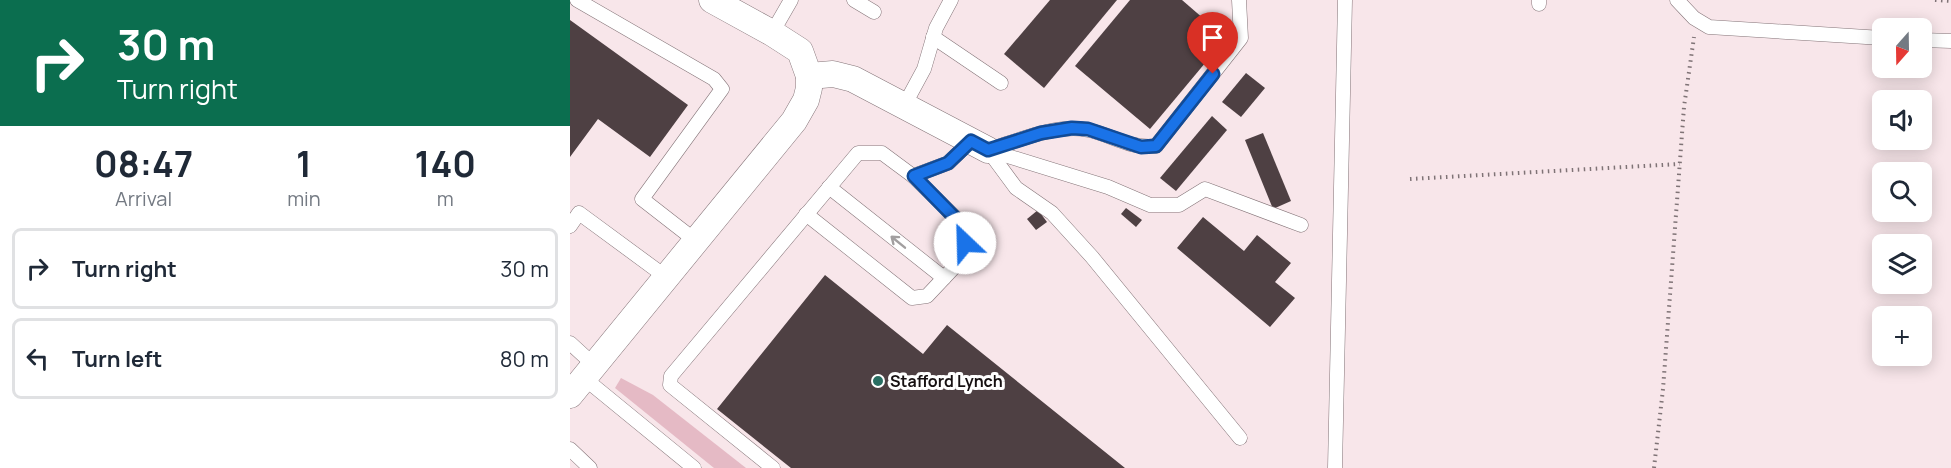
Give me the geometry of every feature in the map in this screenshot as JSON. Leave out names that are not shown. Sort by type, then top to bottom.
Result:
[{"type":"street","points":[[583,379],[795,121],[806,100],[809,75],[800,51],[712,0]]},
{"type":"street","points":[[809,75],[832,74],[853,79],[980,145]]},
{"type":"lane","points":[[577,0],[714,79],[722,89],[642,199],[696,241]]},
{"type":"lane","points":[[772,33],[791,0]]},
{"type":"lane","points":[[854,0],[874,12]]},
{"type":"lane","points":[[904,106],[924,69],[936,28],[951,0]]},
{"type":"lane","points":[[914,176],[948,163],[980,145],[1072,128],[1088,129],[1141,147],[1156,146],[1241,38],[1239,0]]},
{"type":"lane","points":[[1335,468],[1345,0]]},
{"type":"lane","points":[[1677,0],[1694,18],[1709,27],[1872,37]]},
{"type":"lane","points":[[933,37],[1001,83]]},
{"type":"lane","points":[[1932,40],[1951,41]]},
{"type":"lane","points":[[980,145],[1108,187],[1150,205],[1179,205],[1205,189],[1301,225]]},
{"type":"lane","points":[[980,145],[1016,188],[1052,213],[1092,257],[1240,438]]},
{"type":"lane","points":[[773,468],[670,385],[671,376],[806,214],[858,153],[882,153],[914,176],[959,222],[965,243],[959,262],[927,296],[912,298],[806,214]]},
{"type":"lane","points":[[830,187],[944,278]]},
{"type":"lane","points":[[570,225],[579,213],[666,278]]},
{"type":"lane","points":[[570,343],[583,379],[694,468]]},
{"type":"lane","points":[[570,449],[590,468]]},
{"type":"path","points":[[1935,0],[1951,1]]},
{"type":"path","points":[[1654,468],[1663,389],[1684,107],[1694,45],[1694,18]]},
{"type":"path","points":[[1410,179],[1680,164]]},
{"type":"shaded area","points":[[621,378],[653,395],[746,468],[714,468],[615,388]]},
{"type":"building","points":[[1050,0],[1117,0],[1044,88],[1004,54]]},
{"type":"building","points":[[1130,0],[1182,0],[1226,38],[1150,129],[1075,66]]},
{"type":"building","points":[[570,20],[688,105],[650,157],[598,119],[570,157]]},
{"type":"building","points":[[1246,73],[1265,88],[1241,117],[1222,102]]},
{"type":"building","points":[[1212,116],[1227,130],[1176,191],[1160,178]]},
{"type":"building","points":[[1263,133],[1291,201],[1273,209],[1245,140]]},
{"type":"building","points":[[1126,208],[1142,220],[1136,227],[1121,214]]},
{"type":"building","points":[[1038,210],[1047,222],[1036,230],[1027,219]]},
{"type":"building","points":[[1203,217],[1244,251],[1257,235],[1291,263],[1275,282],[1295,298],[1270,327],[1177,248]]},
{"type":"building","name":"Stafford Lynch","points":[[825,275],[923,354],[947,325],[1125,468],[791,468],[717,409]]},
{"type":"place","name":"Stafford Lynch","points":[[878,381]]},
{"type":"route","points":[[965,243],[959,222],[914,176],[948,163],[971,141],[988,150],[1041,133],[1072,128],[1088,129],[1141,147],[1156,146],[1213,74]]}]
